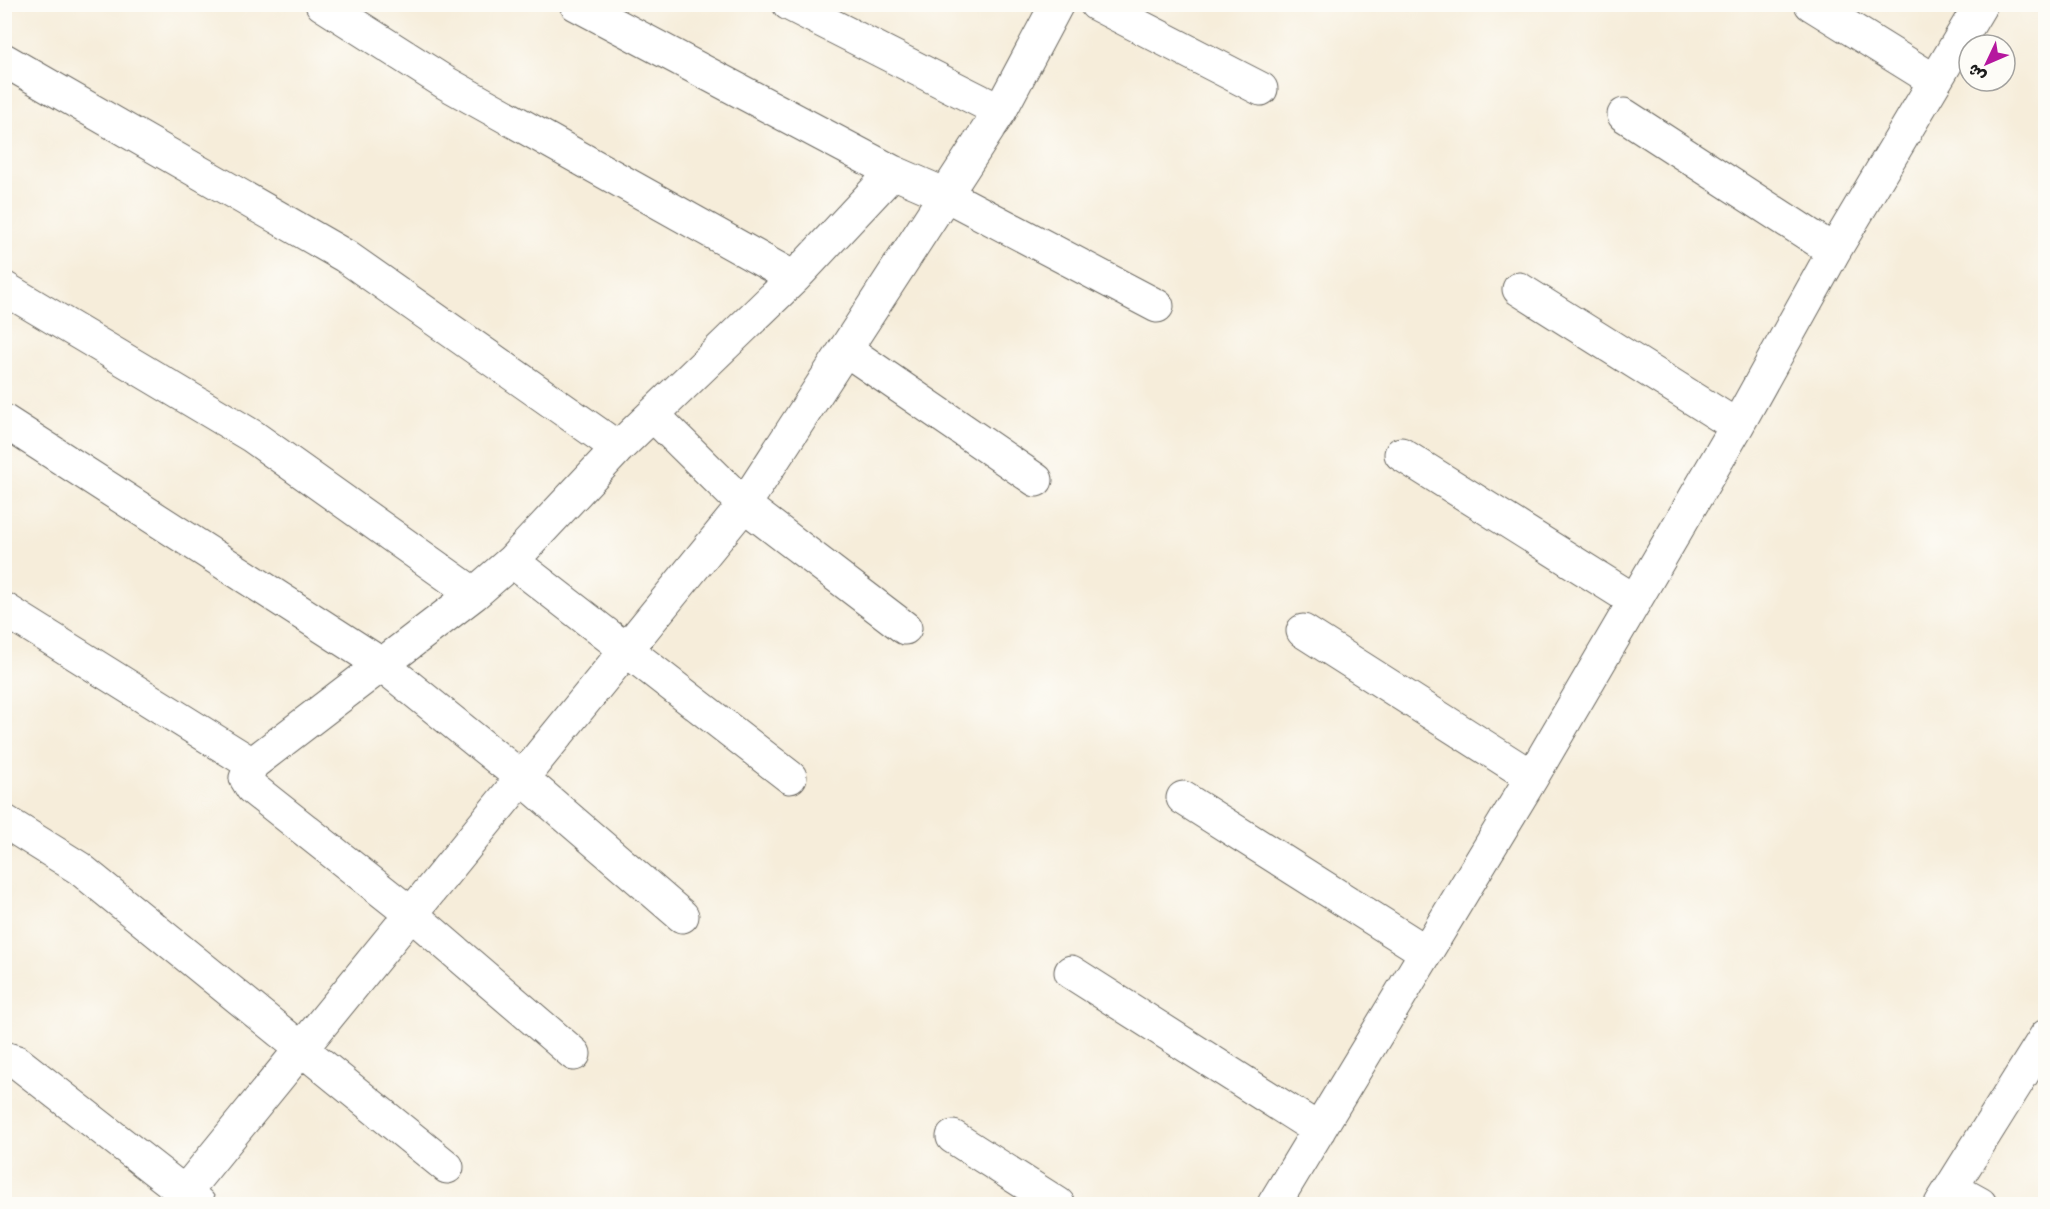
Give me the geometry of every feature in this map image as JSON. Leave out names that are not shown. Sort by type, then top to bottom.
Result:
[{"type":"street","points":[[322,4],[446,83],[794,278]]},
{"type":"street","points":[[576,4],[892,172],[946,195],[1157,306]]},
{"type":"street","points":[[789,4],[1000,111]]},
{"type":"street","points":[[4,1058],[17,1062],[186,1200],[303,1047],[744,505],[1000,111],[1057,4]]},
{"type":"street","points":[[1096,4],[1261,89]]},
{"type":"street","points":[[1811,4],[1935,81]]},
{"type":"street","points":[[1274,1204],[1532,777],[1737,426],[1834,251],[1981,4]]},
{"type":"street","points":[[4,60],[345,256],[618,448]]},
{"type":"street","points":[[1624,115],[1834,251]]},
{"type":"street","points":[[574,1054],[411,914],[252,788],[246,778],[252,764],[474,594],[512,561],[618,448],[654,416],[794,278],[892,172]]},
{"type":"street","points":[[1519,289],[1737,426]]},
{"type":"street","points":[[5,290],[252,436],[474,594]]},
{"type":"street","points":[[845,349],[1036,480]]},
{"type":"street","points":[[654,416],[744,505],[905,628]]},
{"type":"street","points":[[4,421],[381,664],[522,778],[682,916]]},
{"type":"street","points":[[1401,454],[1635,601]]},
{"type":"street","points":[[512,561],[790,777]]},
{"type":"street","points":[[4,609],[252,764]]},
{"type":"street","points":[[1303,631],[1532,777]]},
{"type":"street","points":[[1182,798],[1426,952]]},
{"type":"street","points":[[4,821],[79,868],[303,1047],[447,1167]]},
{"type":"street","points":[[1071,972],[1319,1131]]},
{"type":"street","points":[[1980,1204],[1946,1196],[2046,1036]]},
{"type":"street","points":[[953,1137],[1058,1204]]}]
